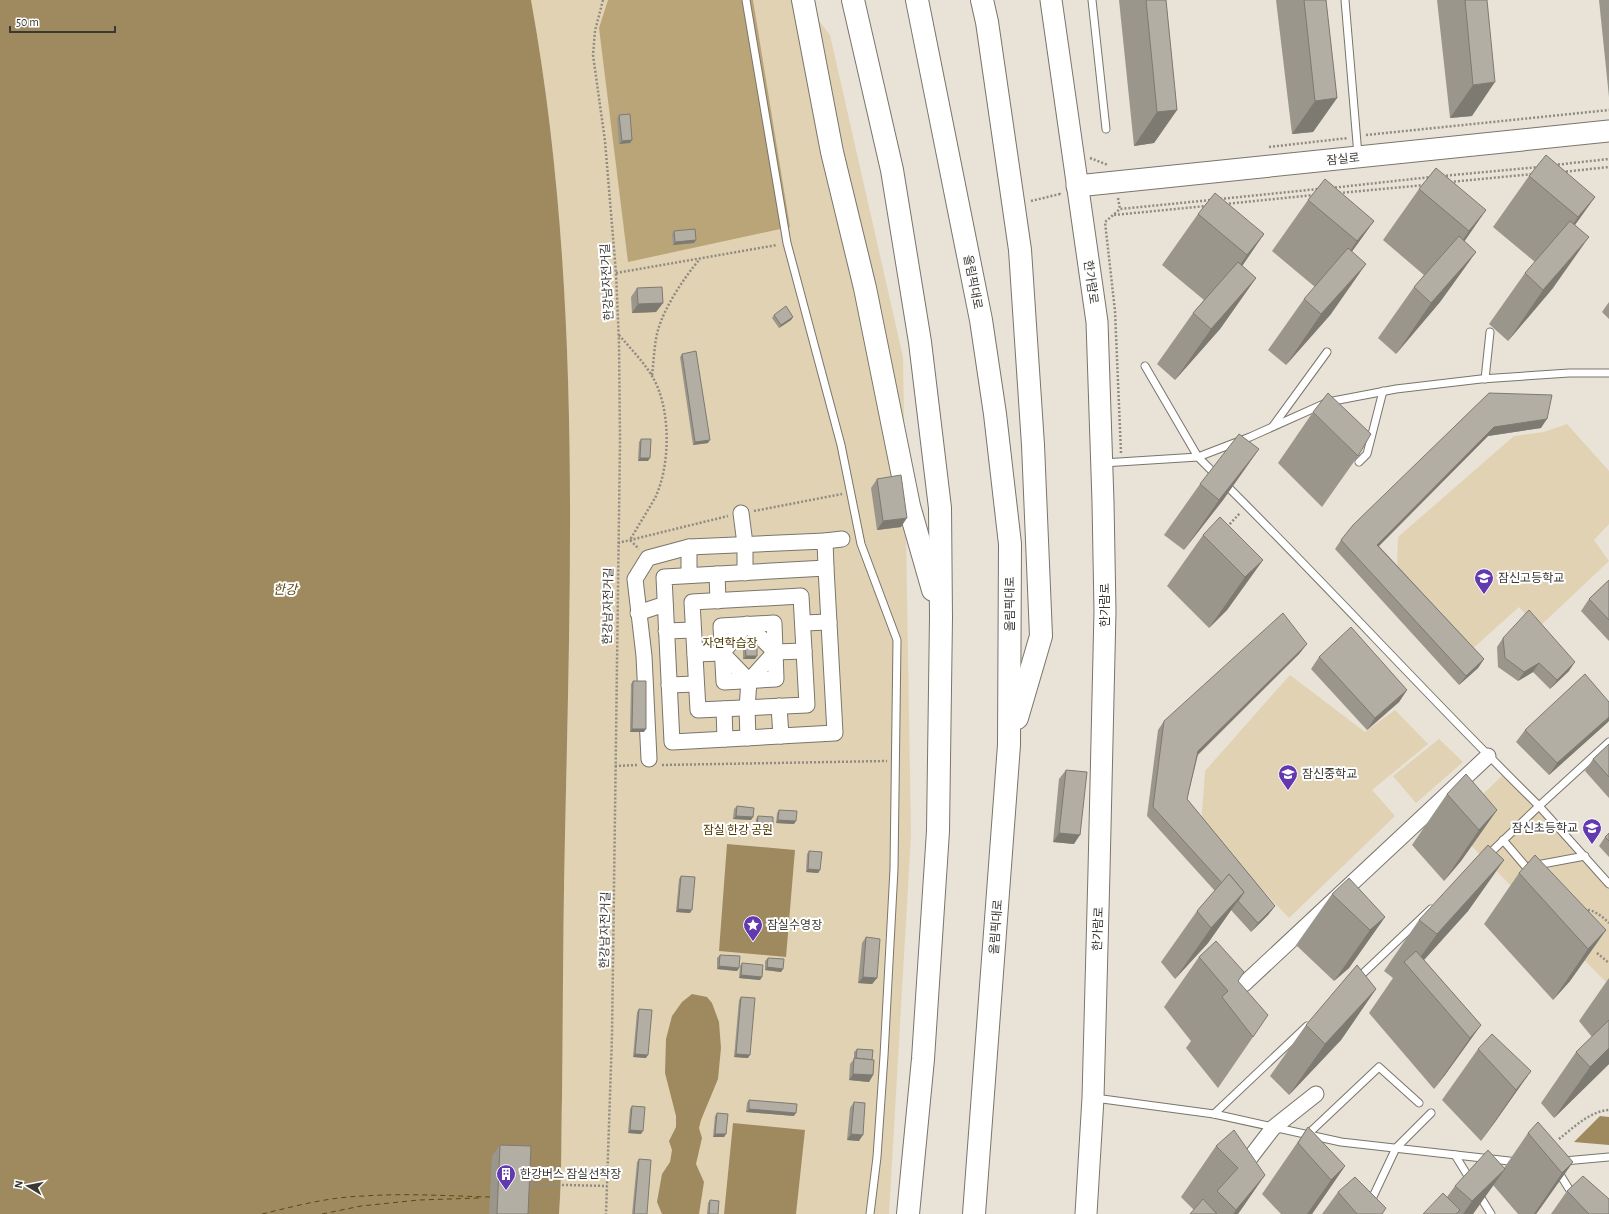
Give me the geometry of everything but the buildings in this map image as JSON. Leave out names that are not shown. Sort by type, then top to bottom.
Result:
[{"type":"highway","points":[[803,0],[832,152],[865,288],[909,506],[941,617]]},
{"type":"highway","points":[[853,0],[892,170],[920,342],[940,508],[941,617],[938,831],[924,1059],[908,1214]]},
{"type":"highway","name":"올림픽대로","points":[[917,0],[981,320],[995,414],[1010,536],[1009,745],[974,1214]]},
{"type":"highway","points":[[982,0],[989,30],[1020,250],[1033,445],[1041,636],[1009,745]]},
{"type":"street","name":"한가람로","points":[[1051,0],[1097,322],[1102,464],[1105,611],[1093,1098],[1086,1214]]},
{"type":"street","name":"잠실로","points":[[1077,186],[1609,131]]},
{"type":"street","points":[[741,513],[745,544],[745,572]]},
{"type":"street","points":[[647,763],[647,713],[644,656],[635,579],[648,558],[689,547],[842,539]]},
{"type":"street","points":[[825,541],[835,733],[672,742],[664,577],[826,568]]},
{"type":"street","points":[[689,547],[689,576]]},
{"type":"street","points":[[772,571],[773,598]]},
{"type":"street","points":[[717,574],[718,601]]},
{"type":"street","points":[[801,596],[807,705],[698,710],[692,602],[747,599],[801,596]]},
{"type":"street","points":[[695,654],[722,653],[747,624],[747,599]]},
{"type":"street","points":[[638,613],[665,604]]},
{"type":"street","points":[[803,624],[830,622]]},
{"type":"street","points":[[747,624],[774,623],[775,652],[749,680],[747,708],[748,738]]},
{"type":"street","points":[[747,624],[775,652],[804,651]]},
{"type":"street","points":[[666,631],[693,630]]},
{"type":"street","points":[[722,653],[749,680]]},
{"type":"street","points":[[644,656],[668,655]]},
{"type":"street","points":[[806,678],[832,676]]},
{"type":"street","points":[[669,685],[696,684]]},
{"type":"street","points":[[779,706],[781,736]]},
{"type":"street","points":[[724,709],[725,739]]},
{"type":"street","points":[[647,713],[671,712]]},
{"type":"street","points":[[1244,984],[1488,756]]},
{"type":"street","points":[[1231,1183],[1274,1128],[1316,1094]]},
{"type":"lane","points":[[746,0],[787,243],[841,446],[861,544],[897,640],[894,869],[877,1157],[870,1214]]},
{"type":"lane","points":[[1092,0],[1106,129]]},
{"type":"lane","points":[[1345,0],[1358,157]]},
{"type":"lane","points":[[1485,379],[1490,332]]},
{"type":"lane","points":[[1272,427],[1327,352]]},
{"type":"lane","points":[[1145,366],[1198,457],[1283,541],[1488,756],[1539,806],[1609,884]]},
{"type":"lane","points":[[1102,464],[1198,457],[1272,427],[1328,402],[1384,391],[1485,379],[1569,373],[1609,374]]},
{"type":"lane","points":[[1359,462],[1367,454],[1384,391]]},
{"type":"lane","points":[[1480,862],[1609,742]]},
{"type":"lane","points":[[1503,840],[1526,866],[1584,856]]},
{"type":"lane","points":[[1353,983],[1434,906]]},
{"type":"lane","points":[[1214,1114],[1313,1021]]},
{"type":"lane","points":[[1307,1135],[1379,1067],[1419,1103]]},
{"type":"lane","points":[[1093,1098],[1214,1114],[1341,1142],[1525,1163]]},
{"type":"lane","points":[[1369,1204],[1396,1148],[1431,1113]]},
{"type":"lane","points":[[1455,1155],[1492,1214]]},
{"type":"lane","points":[[1555,1162],[1609,1157]]},
{"type":"lane","points":[[1561,1176],[1577,1201]]},
{"type":"path","name":"한강남자전거길","points":[[603,0],[595,31],[593,55],[605,141],[616,273],[619,335],[620,440],[612,1036],[606,1214]]},
{"type":"path","points":[[1083,155],[1112,166]]},
{"type":"path","points":[[1548,166],[1609,159]]},
{"type":"path","points":[[1326,188],[1540,166]]},
{"type":"path","points":[[1562,172],[1609,167]]},
{"type":"path","points":[[1444,183],[1538,174]]},
{"type":"path","points":[[1334,193],[1428,184]]},
{"type":"path","points":[[1106,235],[1104,222],[1120,209],[1318,189]]},
{"type":"path","points":[[1031,202],[1060,194],[1061,201]]},
{"type":"path","points":[[1223,204],[1318,195]]},
{"type":"path","points":[[1113,215],[1208,205]]},
{"type":"path","points":[[616,273],[787,243]]},
{"type":"path","points":[[652,376],[655,346],[659,328],[672,300],[700,258]]},
{"type":"path","points":[[619,335],[638,356],[652,376],[659,391],[664,412],[666,460],[655,497],[630,540],[648,558]]},
{"type":"path","points":[[1227,528],[1247,506]]},
{"type":"path","points":[[615,766],[647,763],[896,761]]},
{"type":"path","points":[[1578,908],[1590,909],[1603,917],[1609,923]]},
{"type":"path","points":[[1597,954],[1609,963]]},
{"type":"path","points":[[1559,1139],[1600,1110],[1609,1110]]},
{"type":"path","points":[[522,1184],[607,1186]]},
{"type":"green space","name":"잠실 한강 공원","points":[[531,0],[803,0],[830,35],[903,357],[911,835],[889,1214],[559,1214],[561,1171],[569,626],[569,416],[565,312],[558,207],[547,103]]},
{"type":"green space","points":[[1567,424],[1609,471],[1609,524],[1594,540],[1609,561],[1538,628],[1519,607],[1470,651],[1397,570],[1398,537],[1514,436],[1544,432]]},
{"type":"green space","points":[[1290,675],[1365,732],[1395,710],[1428,744],[1372,790],[1395,816],[1289,918],[1201,825],[1205,771]]},
{"type":"green space","points":[[1439,739],[1463,762],[1416,803],[1393,776]]},
{"type":"green space","points":[[1505,773],[1609,884],[1609,985],[1451,825]]},
{"type":"shaded area","points":[[608,0],[753,0],[790,227],[628,262],[599,28]]},
{"type":"water","name":"한강","points":[[0,0],[531,0],[547,103],[558,207],[565,312],[569,416],[569,626],[561,1171],[559,1214],[0,1214]]},
{"type":"water","points":[[727,844],[795,850],[786,957],[719,951]]},
{"type":"water","points":[[692,994],[707,997],[712,1003],[719,1022],[721,1048],[718,1079],[699,1128],[702,1138],[696,1164],[704,1182],[699,1214],[662,1214],[657,1202],[662,1174],[670,1162],[672,1150],[669,1141],[676,1127],[676,1116],[665,1073],[666,1039],[672,1016],[682,1002]]},
{"type":"water","points":[[1600,1116],[1609,1117],[1609,1145],[1574,1142]]},
{"type":"water","points":[[733,1123],[805,1130],[796,1214],[724,1214]]},
{"type":"ferry route","points":[[262,1214],[312,1202],[351,1197],[380,1195],[490,1197]]},
{"type":"ferry route","points":[[322,1214],[361,1206],[419,1200],[479,1198]]},
{"type":"place","name":"잠신고등학교","points":[[1484,595]]},
{"type":"place","name":"잠신중학교","points":[[1288,791]]},
{"type":"place","name":"잠신초등학교","points":[[1592,845]]},
{"type":"place","name":"잠실수영장","points":[[753,942]]},
{"type":"place","name":"한강버스 잠실선착장","points":[[506,1191]]},
{"type":"park label","name":"자연학습장","points":[[730,643]]}]
